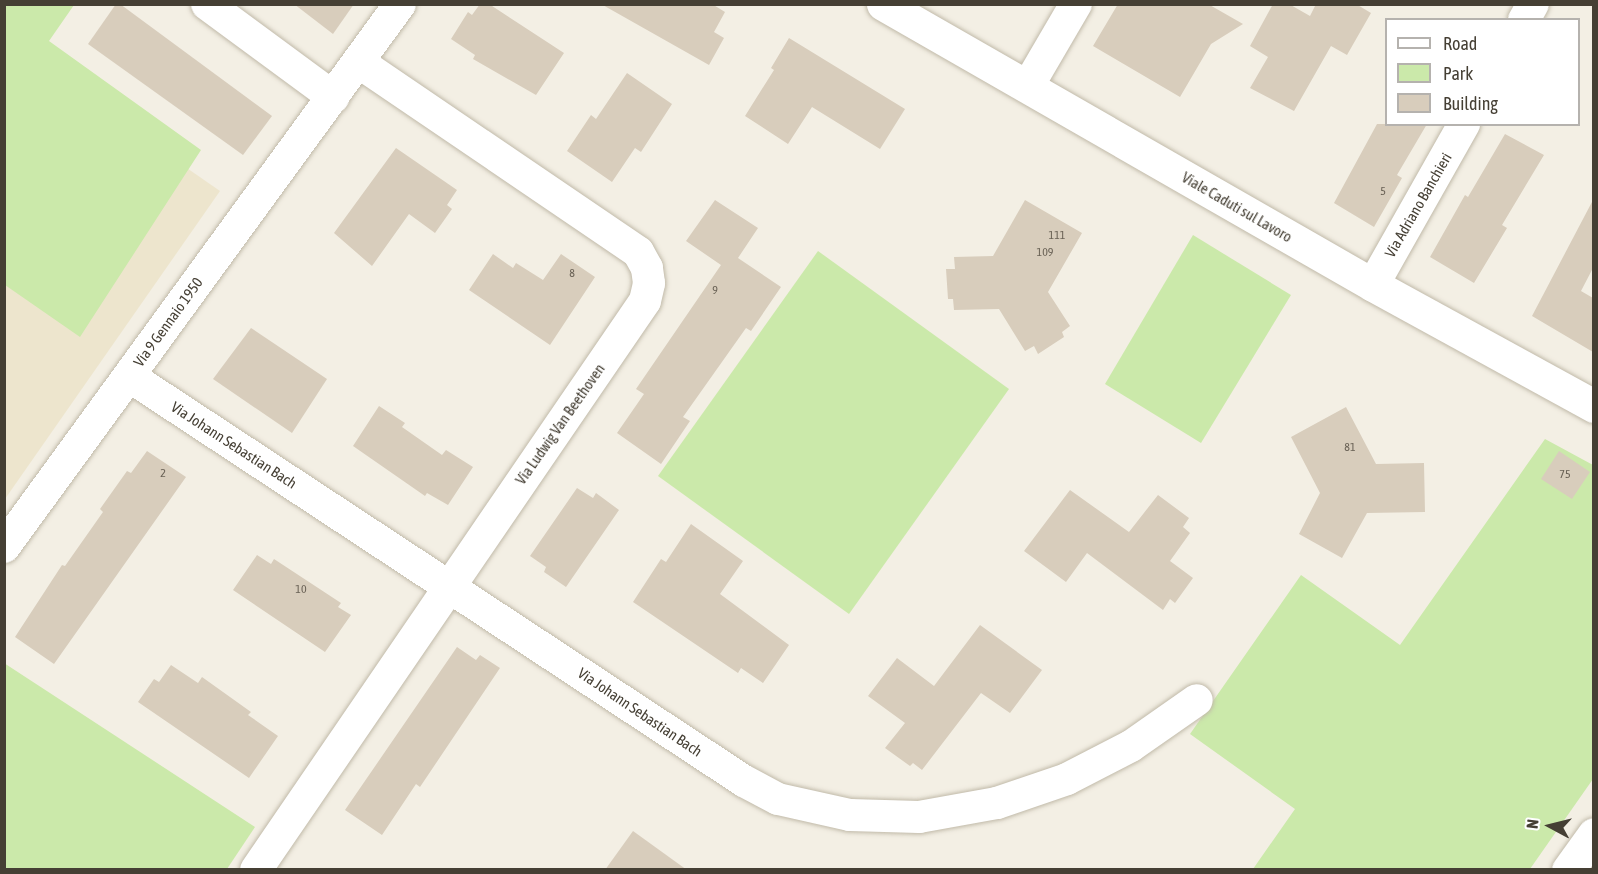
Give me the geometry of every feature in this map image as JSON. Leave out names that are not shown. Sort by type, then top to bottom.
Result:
[{"type":"street","points":[[207,4],[333,97]]},
{"type":"street","name":"Via 9 Gennaio 1950","points":[[4,547],[400,4]]},
{"type":"street","name":"Viale Caduti sul Lavoro","points":[[883,4],[1373,285],[1593,406]]},
{"type":"street","points":[[1028,86],[1076,4]]},
{"type":"street","points":[[1525,18],[1533,4]]},
{"type":"street","name":"Via Ludwig Van Beethoven","points":[[256,870],[645,301],[649,283],[647,268],[639,252],[358,62]]},
{"type":"street","name":"Via Adriano Banchieri","points":[[1373,285],[1463,126]]},
{"type":"street","name":"Via Johann Sebastian Bach","points":[[129,376],[448,587],[569,663],[744,781],[778,799],[850,815],[919,817],[1007,800],[1067,779],[1131,746],[1197,700]]},
{"type":"street","points":[[1568,870],[1593,834]]},
{"type":"shaded area","points":[[5,42],[220,191],[5,499]]},
{"type":"green space","points":[[5,4],[74,5],[49,41],[201,150],[80,337],[5,285]]},
{"type":"green space","points":[[1193,235],[1291,295],[1201,443],[1105,384]]},
{"type":"green space","points":[[818,251],[1009,389],[849,614],[658,476]]},
{"type":"green space","points":[[1545,439],[1593,465],[1593,779],[1530,869],[1253,869],[1295,809],[1190,734],[1301,575],[1400,645]]},
{"type":"green space","points":[[4,663],[255,827],[227,869],[5,869]]},
{"type":"building","points":[[116,4],[120,4],[272,116],[243,155],[88,44]]},
{"type":"building","points":[[294,4],[354,4],[333,34]]},
{"type":"building","points":[[480,4],[489,4],[564,53],[536,95],[473,59],[475,55],[451,39],[468,12],[472,15]]},
{"type":"building","points":[[601,4],[712,4],[725,12],[714,32],[724,38],[709,65]]},
{"type":"building","points":[[1118,4],[1208,4],[1243,24],[1211,44],[1180,97],[1093,46]]},
{"type":"building","points":[[1273,4],[1289,4],[1310,16],[1316,4],[1356,4],[1371,13],[1347,55],[1331,46],[1294,111],[1250,88],[1268,57],[1250,46]]},
{"type":"building","points":[[789,38],[905,109],[880,149],[812,107],[788,144],[745,116],[774,70],[771,68]]},
{"type":"building","points":[[627,73],[672,104],[641,152],[635,148],[612,182],[567,151],[591,115],[596,119]]},
{"type":"building","points":[[1377,124],[1426,126],[1397,175],[1402,178],[1374,227],[1334,203]]},
{"type":"building","points":[[1505,134],[1544,155],[1502,225],[1507,228],[1474,283],[1430,257],[1465,195],[1468,197]]},
{"type":"building","points":[[396,148],[457,190],[447,205],[452,209],[435,233],[409,214],[372,266],[334,233]]},
{"type":"building","points":[[715,200],[758,228],[738,258],[781,287],[751,331],[746,328],[683,417],[690,421],[661,464],[617,433],[644,394],[636,389],[721,265],[686,241]]},
{"type":"building","points":[[1025,200],[1082,233],[1048,292],[1070,326],[1062,332],[1064,337],[1038,354],[1034,346],[1025,351],[999,309],[954,310],[953,299],[948,299],[946,269],[955,269],[954,257],[993,256]]},
{"type":"building","points":[[1593,200],[1593,268],[1581,291],[1593,298],[1593,352],[1532,316]]},
{"type":"building","points":[[493,254],[513,268],[516,263],[543,280],[561,254],[595,277],[550,345],[469,290]]},
{"type":"building","points":[[251,328],[327,379],[292,433],[213,379]]},
{"type":"building","points":[[379,406],[405,423],[402,427],[442,455],[446,450],[473,467],[448,505],[427,493],[425,496],[353,446]]},
{"type":"building","points":[[1346,407],[1376,464],[1424,463],[1425,512],[1367,513],[1342,558],[1299,534],[1320,493],[1291,437]]},
{"type":"building","points":[[147,451],[186,477],[54,664],[15,637],[62,565],[65,566],[103,512],[100,509],[127,471],[131,473]]},
{"type":"building","points":[[1559,451],[1590,472],[1572,499],[1541,479]]},
{"type":"building","points":[[577,488],[593,498],[596,493],[619,510],[566,587],[544,572],[546,567],[530,556]]},
{"type":"building","points":[[1070,490],[1129,532],[1158,495],[1189,518],[1183,527],[1190,533],[1170,561],[1193,578],[1175,603],[1170,599],[1163,610],[1087,553],[1066,582],[1024,551]]},
{"type":"building","points":[[691,524],[743,561],[720,594],[789,645],[763,683],[741,668],[738,673],[633,602],[661,559],[666,562]]},
{"type":"building","points":[[257,555],[271,564],[274,559],[341,603],[338,607],[351,615],[325,652],[233,590]]},
{"type":"building","points":[[980,625],[1042,670],[1010,713],[981,693],[922,770],[913,763],[910,766],[885,748],[905,723],[868,696],[897,658],[934,686]]},
{"type":"building","points":[[457,647],[476,660],[480,655],[500,668],[420,787],[416,784],[382,835],[345,810]]},
{"type":"building","points":[[171,665],[198,683],[202,677],[251,712],[248,715],[278,736],[249,778],[138,702],[154,679],[159,682]]},
{"type":"building","points":[[633,831],[687,870],[605,870]]}]
